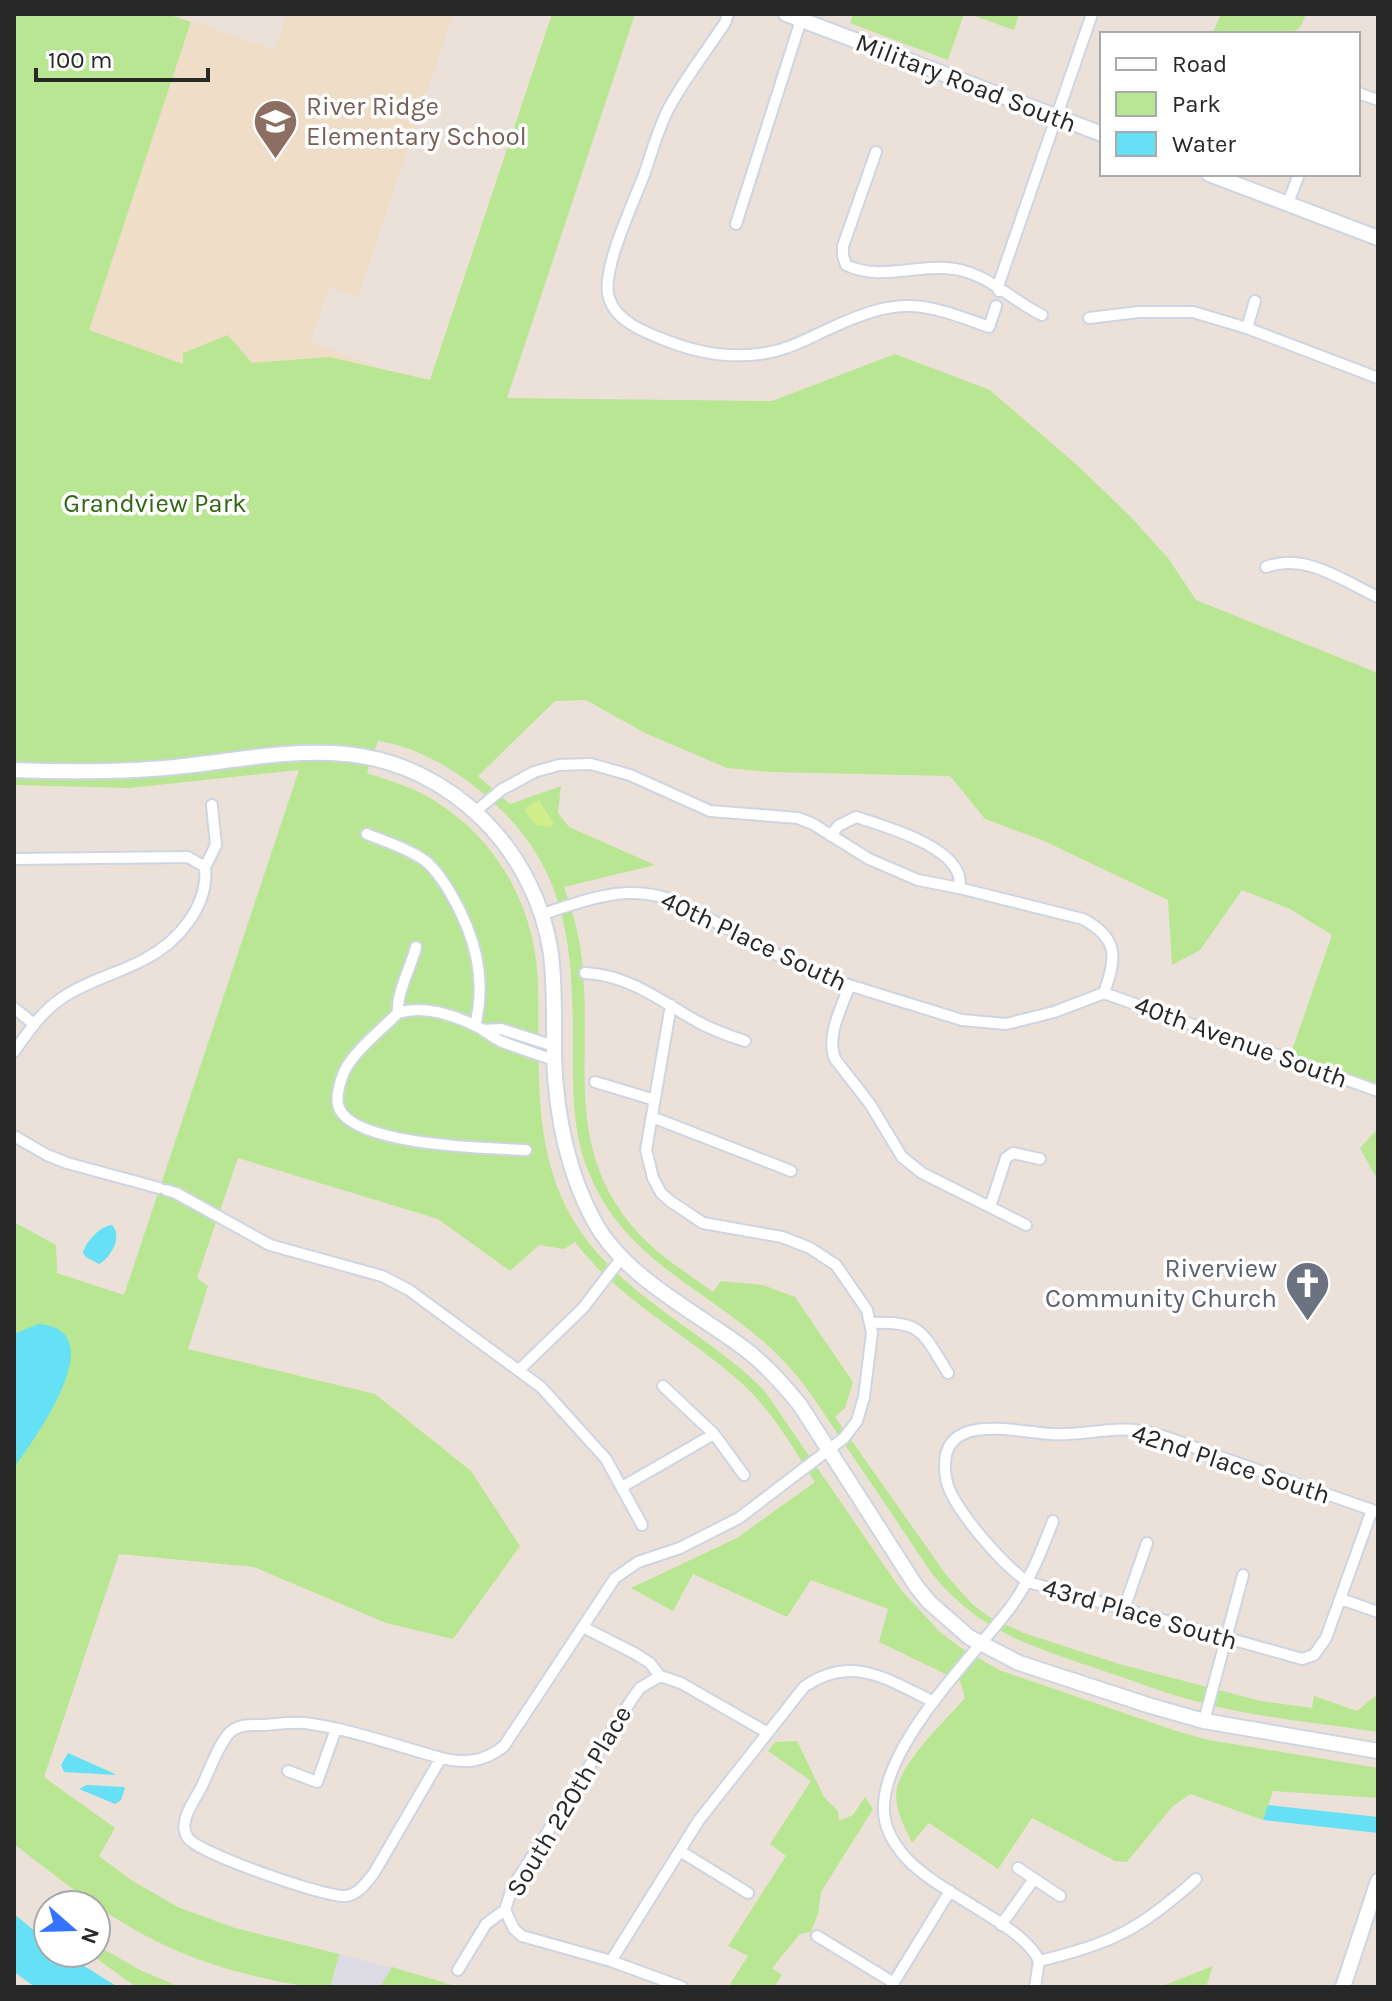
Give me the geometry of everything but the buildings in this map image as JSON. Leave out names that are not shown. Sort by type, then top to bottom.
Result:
[{"type":"street","points":[[728,14],[660,125],[624,222],[607,281],[610,303],[621,317],[652,335],[690,350],[711,354],[763,354],[792,347],[857,316],[898,305],[930,308],[989,327],[996,306]]},
{"type":"street","name":"Military Road South","points":[[786,14],[1100,133]]},
{"type":"street","points":[[998,289],[1092,14]]},
{"type":"street","points":[[736,224],[801,20]]},
{"type":"street","points":[[876,152],[843,246],[846,265],[874,273],[926,267],[971,273],[1042,315]]},
{"type":"street","points":[[1214,176],[1378,238]]},
{"type":"street","points":[[1288,203],[1298,176]]},
{"type":"street","points":[[1247,328],[1255,301]]},
{"type":"street","points":[[1089,318],[1139,312],[1193,312],[1247,328],[1378,378]]},
{"type":"street","points":[[1266,567],[1281,561],[1295,562],[1325,571],[1378,597]]},
{"type":"street","points":[[14,770],[112,771],[298,754],[350,754],[418,774],[453,793],[476,811],[511,853],[532,888],[542,914],[554,985],[554,1053],[562,1124],[572,1166],[595,1224],[623,1256],[663,1292],[769,1369],[800,1405],[916,1586],[969,1637],[1019,1663],[1204,1721],[1378,1751]]},
{"type":"street","points":[[476,811],[501,790],[534,772],[559,765],[591,764],[630,775],[710,811],[798,818],[918,880],[1083,919],[1100,928],[1112,946],[1113,966],[1104,993]]},
{"type":"street","points":[[14,1052],[44,1011],[87,982],[145,959],[172,940],[199,906],[206,878],[205,867],[216,845],[212,805]]},
{"type":"street","points":[[831,836],[838,826],[856,817],[912,834],[957,867],[961,880],[959,888]]},
{"type":"street","points":[[367,834],[426,860],[443,880],[470,930],[477,954],[480,1028]]},
{"type":"street","points":[[16,858],[188,857],[205,867]]},
{"type":"street","name":"40th Place South","points":[[542,914],[625,890],[656,894],[678,902],[786,961],[849,987],[962,1020],[989,1024],[1022,1021],[1104,993]]},
{"type":"street","points":[[398,1013],[396,1002],[416,947]]},
{"type":"street","points":[[585,973],[629,982],[701,1023],[745,1041]]},
{"type":"street","points":[[849,987],[832,1038],[835,1059],[870,1104],[902,1157],[922,1173],[1026,1225]]},
{"type":"street","name":"40th Avenue South","points":[[1104,993],[1378,1091]]},
{"type":"street","points":[[441,1758],[374,1873],[352,1895],[336,1896],[292,1884],[204,1849],[188,1839],[185,1832],[187,1813],[231,1731],[246,1726],[302,1723],[336,1729],[458,1762],[491,1756],[504,1746],[615,1578],[626,1569],[680,1548],[739,1518],[829,1450],[852,1430],[857,1421],[871,1357],[871,1323],[867,1310],[836,1265],[782,1237],[703,1223],[661,1193],[653,1178],[646,1150],[671,1005]]},
{"type":"street","points":[[14,1008],[34,1024]]},
{"type":"street","points":[[526,1150],[406,1141],[361,1125],[345,1116],[339,1107],[338,1097],[344,1072],[398,1013],[411,1009],[480,1028],[501,1029],[554,1053]]},
{"type":"street","points":[[595,1082],[655,1100]]},
{"type":"street","points":[[652,1117],[791,1171]]},
{"type":"street","points":[[14,1136],[67,1163],[176,1193],[270,1245],[395,1282],[541,1387],[600,1451],[642,1525]]},
{"type":"street","points":[[990,1207],[1006,1158],[1013,1153],[1040,1159]]},
{"type":"street","points":[[519,1370],[583,1308],[623,1256]]},
{"type":"street","points":[[871,1323],[891,1322],[918,1329],[948,1373]]},
{"type":"street","points":[[663,1386],[714,1434],[744,1475]]},
{"type":"street","name":"42nd Place South","points":[[949,1452],[963,1433],[978,1429],[1050,1434],[1120,1428],[1159,1435],[1375,1511]]},
{"type":"street","points":[[622,1487],[714,1434]]},
{"type":"street","name":"43rd Place South","points":[[949,1452],[945,1475],[954,1497],[998,1557],[1028,1582],[1308,1659],[1326,1638],[1341,1599]]},
{"type":"street","points":[[1375,1511],[1341,1599],[1378,1612]]},
{"type":"street","points":[[1035,1987],[1039,1961],[1025,1941],[903,1856],[884,1817],[887,1787],[895,1763],[934,1702],[1028,1582],[1053,1521]]},
{"type":"street","points":[[1124,1609],[1147,1543]]},
{"type":"street","points":[[1204,1721],[1243,1575]]},
{"type":"street","points":[[583,1627],[650,1663],[660,1676],[681,1683],[768,1733]]},
{"type":"street","points":[[611,1961],[699,1820],[804,1687],[820,1676],[835,1672],[865,1671],[934,1702]]},
{"type":"street","name":"South 220th Place","points":[[458,1970],[486,1924],[505,1910],[512,1888],[632,1699],[640,1688],[660,1676]]},
{"type":"street","points":[[288,1771],[317,1782],[336,1729]]},
{"type":"street","points":[[680,1851],[748,1893]]},
{"type":"street","points":[[1018,1868],[1060,1896]]},
{"type":"street","points":[[1001,1925],[1034,1879]]},
{"type":"street","points":[[1039,1961],[1088,1948],[1135,1928],[1196,1879]]},
{"type":"street","points":[[1343,1987],[1378,1881]]},
{"type":"street","points":[[817,1936],[892,1985],[950,1891]]},
{"type":"street","points":[[505,1910],[514,1929],[522,1936],[611,1961],[682,1987]]},
{"type":"shaded area","name":"River Ridge Elementary School","points":[[287,14],[453,14],[358,297],[329,287],[310,342],[428,386],[408,445],[89,330],[192,21],[275,50]]},
{"type":"shaded area","points":[[339,1954],[392,1968],[380,1987],[330,1987]]},
{"type":"green space","name":"Grandview Park","points":[[14,14],[167,14],[191,22],[89,330],[183,364],[183,353],[228,335],[252,363],[329,357],[430,380],[552,14],[635,14],[507,398],[772,401],[895,354],[990,390],[1130,516],[1168,558],[1196,600],[1378,673],[1378,1084],[1291,1053],[1332,935],[1290,909],[1242,890],[1200,950],[1172,965],[1168,900],[1042,840],[985,819],[950,776],[770,772],[727,768],[645,733],[586,700],[555,701],[478,776],[510,804],[561,786],[558,813],[569,827],[655,865],[564,887],[582,960],[586,1110],[591,1142],[601,1174],[617,1205],[641,1236],[713,1292],[721,1281],[763,1285],[795,1297],[853,1382],[845,1408],[835,1417],[947,1576],[972,1604],[988,1616],[1024,1633],[1119,1664],[1261,1701],[1312,1708],[1314,1696],[1357,1711],[1378,1694],[1378,1732],[1246,1713],[1165,1692],[1053,1654],[1007,1634],[965,1607],[946,1590],[805,1386],[787,1365],[753,1333],[648,1254],[625,1231],[605,1204],[589,1173],[577,1129],[568,946],[551,882],[535,852],[513,823],[485,795],[448,768],[421,754],[378,741],[367,773],[428,797],[452,813],[493,854],[521,903],[536,958],[540,1099],[548,1154],[566,1207],[584,1237],[631,1285],[739,1367],[764,1390],[901,1590],[940,1632],[999,1670],[1179,1732],[1209,1740],[1378,1768],[1378,1798],[1273,1791],[1263,1820],[1190,1794],[1172,1807],[1127,1862],[1115,1861],[1032,1818],[998,1869],[929,1823],[912,1843],[898,1808],[898,1784],[923,1744],[965,1698],[960,1681],[879,1642],[888,1609],[811,1580],[787,1617],[693,1574],[673,1611],[631,1588],[737,1538],[815,1482],[780,1428],[750,1391],[612,1282],[575,1242],[564,1249],[539,1245],[510,1271],[438,1219],[238,1158],[197,1278],[208,1286],[188,1349],[375,1394],[471,1471],[520,1546],[453,1639],[386,1623],[254,1567],[119,1554],[44,1777],[115,1828],[99,1856],[131,1880],[180,1908],[235,1928],[339,1954],[330,1987],[257,1977],[179,1952],[112,1915],[112,1889],[70,1887],[14,1844],[14,1222],[56,1245],[57,1273],[124,1295],[299,770],[129,788],[14,785]]},
{"type":"green space","points":[[853,14],[964,14],[948,60],[850,23]]},
{"type":"green space","points":[[969,14],[1019,14],[1014,30]]},
{"type":"green space","points":[[1221,14],[1306,14],[1300,28],[1293,32],[1213,32]]},
{"type":"green space","points":[[539,800],[554,824],[549,827],[536,825],[525,811]]},
{"type":"green space","points":[[1378,1128],[1378,1181],[1360,1148]]},
{"type":"green space","points":[[797,1741],[824,1797],[838,1811],[839,1821],[853,1815],[865,1797],[873,1809],[821,1892],[818,1914],[811,1932],[800,1934],[772,1968],[782,1975],[774,1987],[728,1987],[748,1956],[728,1946],[786,1856],[770,1844],[811,1781],[768,1751],[775,1742]]},
{"type":"green space","points":[[112,1954],[180,1987],[136,1987],[111,1969]]},
{"type":"green space","points":[[1213,1966],[1206,1987],[1160,1987]]},
{"type":"green space","points":[[392,1967],[459,1987],[380,1987]]},
{"type":"water","points":[[112,1225],[116,1241],[108,1257],[99,1264],[86,1257],[83,1253],[90,1239],[98,1231]]},
{"type":"water","points":[[38,1324],[60,1331],[70,1345],[70,1365],[51,1412],[14,1468],[14,1334]]},
{"type":"water","points":[[68,1753],[115,1775],[64,1772],[61,1765]]},
{"type":"water","points":[[87,1785],[125,1788],[121,1800],[115,1804],[79,1789]]},
{"type":"water","points":[[1268,1805],[1378,1817],[1378,1833],[1263,1820]]},
{"type":"water","points":[[14,1914],[32,1929],[32,1969],[89,1969],[118,1987],[35,1987],[14,1972]]},
{"type":"place","name":"River Ridge Elementary School","points":[[275,160]]},
{"type":"place","name":"Riverview Community Church","points":[[1308,1322]]}]
